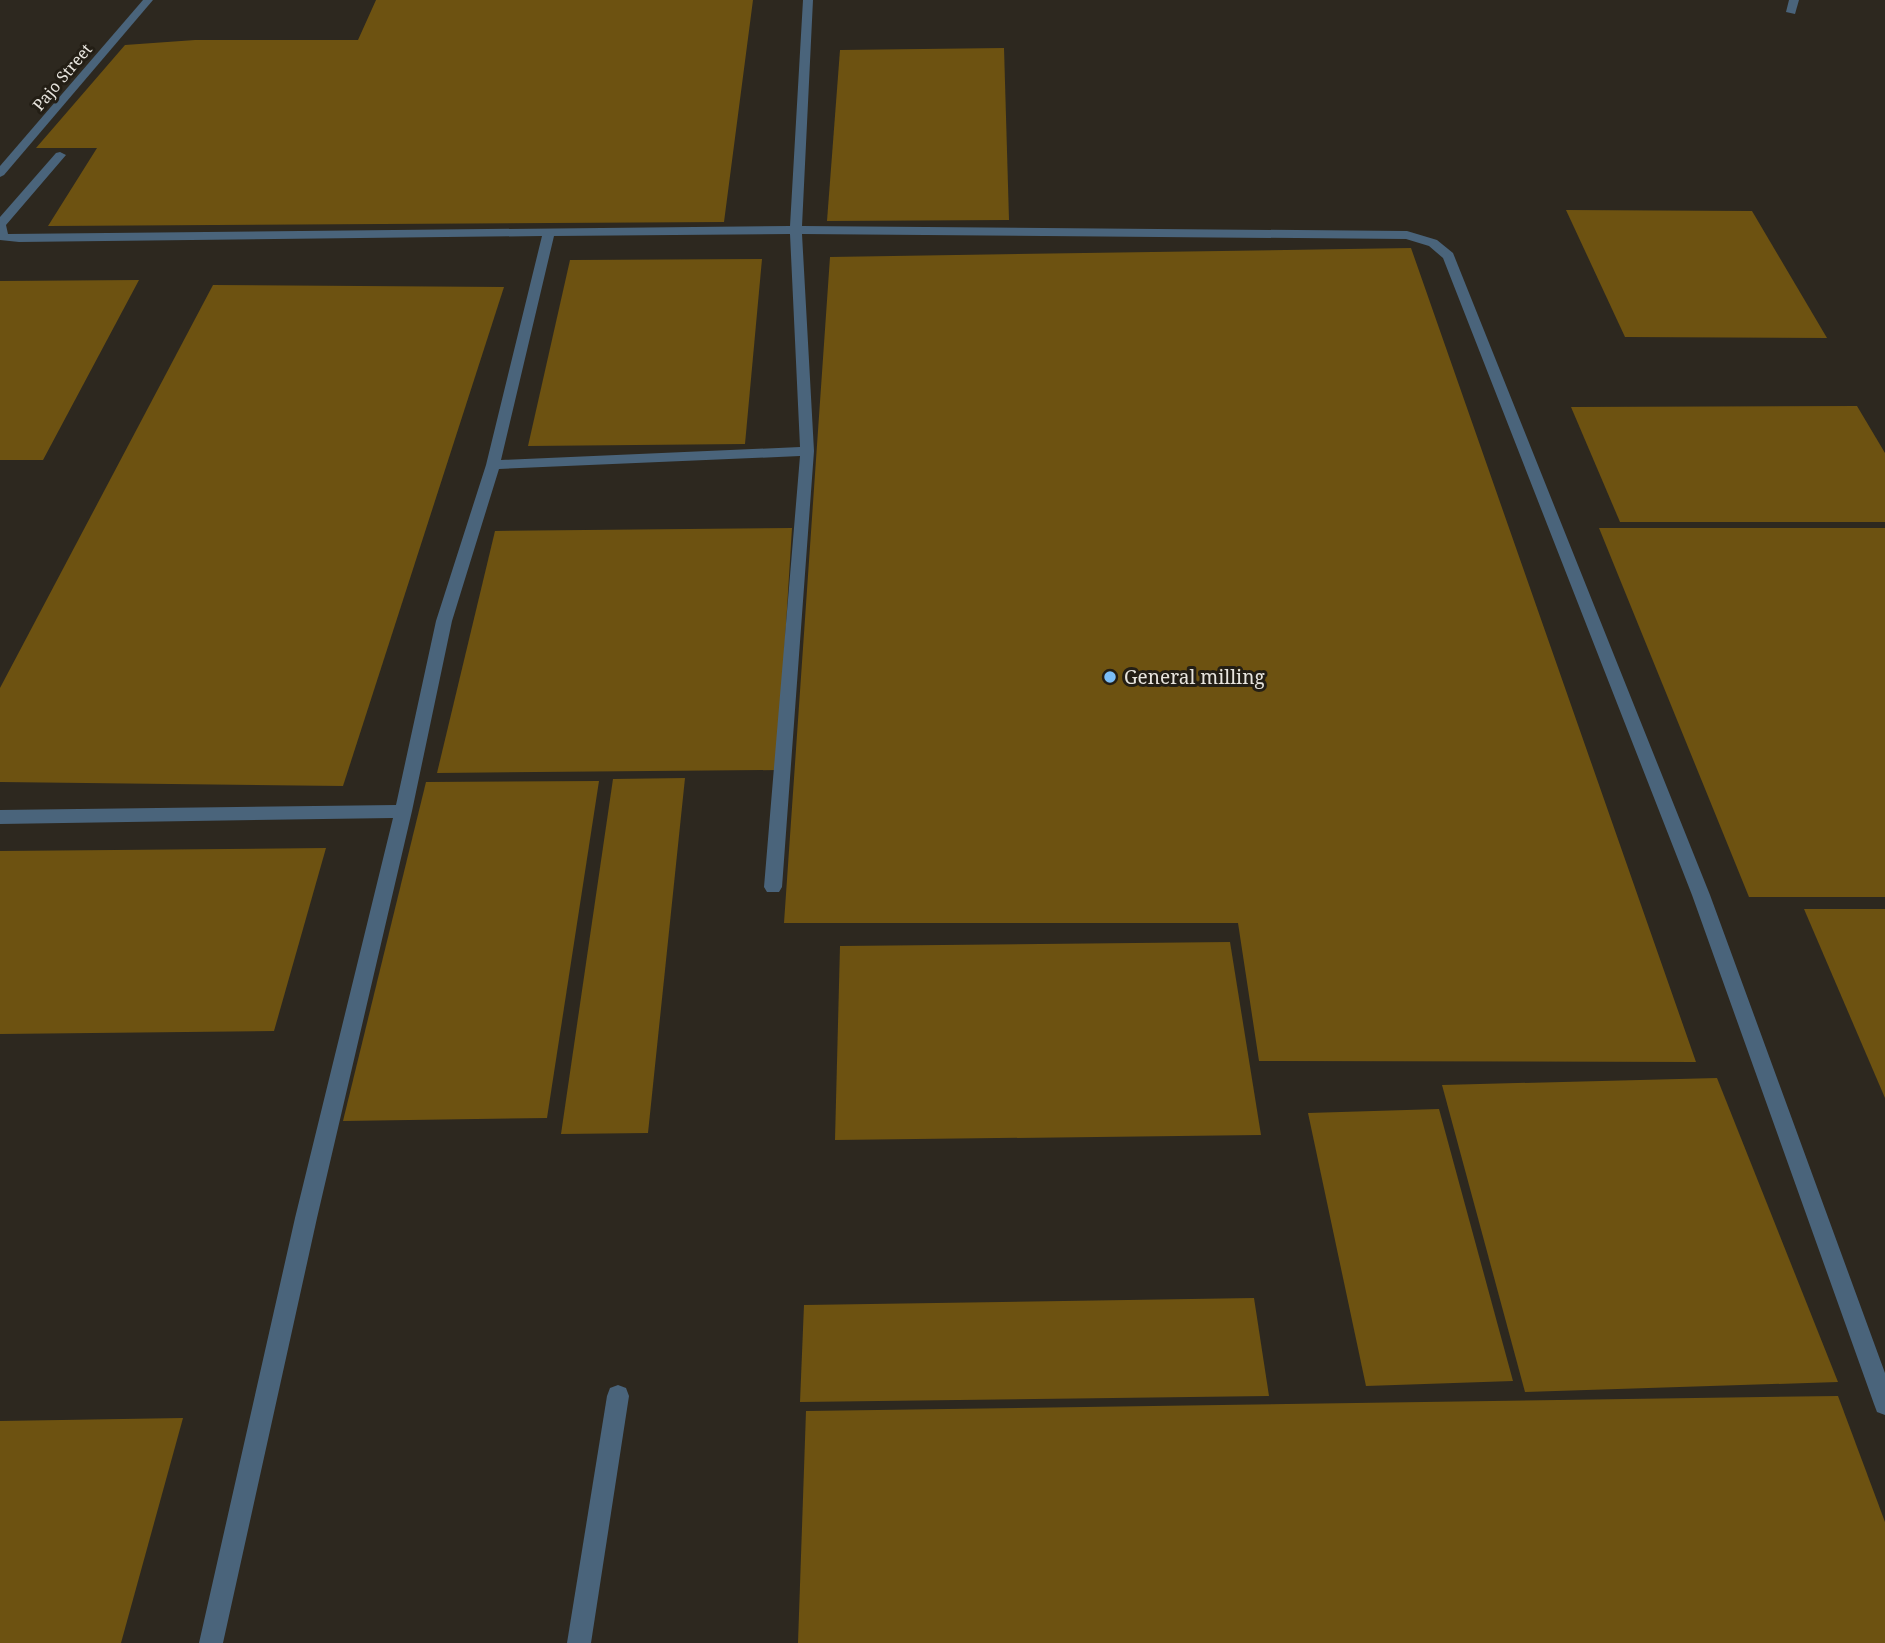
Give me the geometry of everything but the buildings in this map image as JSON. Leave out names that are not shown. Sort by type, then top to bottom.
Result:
[{"type":"street","name":"Pajo Street","points":[[0,173],[148,0]]},
{"type":"street","points":[[773,887],[807,451],[796,230],[808,0]]},
{"type":"street","points":[[1791,12],[1794,0]]},
{"type":"street","points":[[60,155],[0,225],[2,237],[796,230],[1408,235],[1433,243],[1449,256],[1701,895],[1885,1404]]},
{"type":"street","points":[[211,1643],[306,1218],[404,811],[444,621],[493,466],[548,234]]},
{"type":"street","points":[[493,466],[807,451]]},
{"type":"street","points":[[0,817],[404,811]]},
{"type":"street","points":[[579,1643],[618,1395]]},
{"type":"place","name":"General milling","points":[[1110,677]]}]
